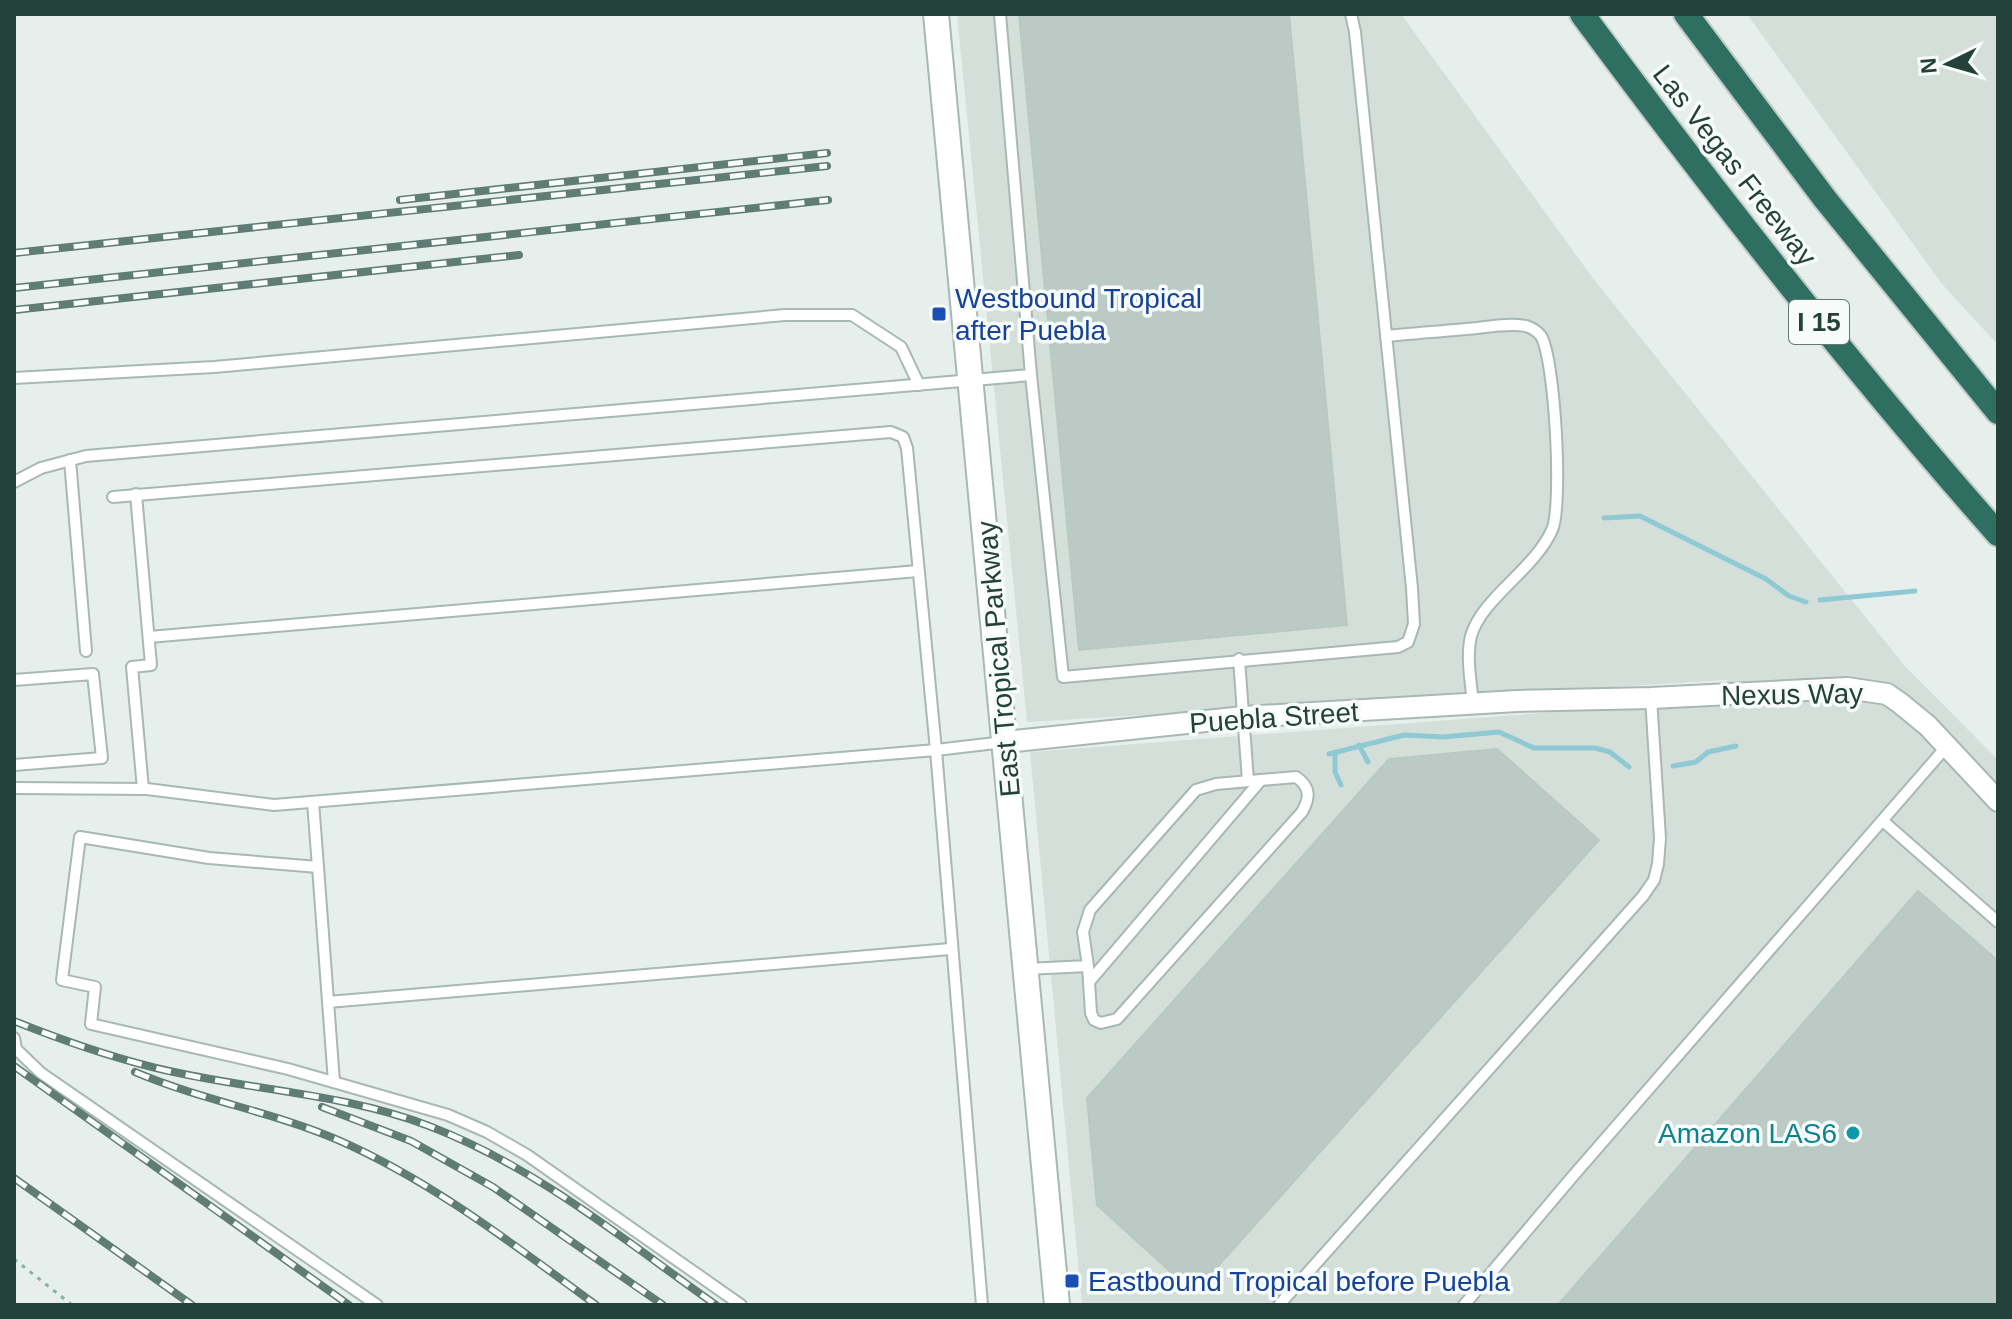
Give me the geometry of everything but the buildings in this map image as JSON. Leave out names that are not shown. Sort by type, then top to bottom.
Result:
[{"type":"highway","points":[[1575,14],[1647,102]]},
{"type":"highway","name":"Las Vegas Freeway","points":[[1582,14],[1789,285],[1998,534]]},
{"type":"highway","name":"Las Vegas Freeway","points":[[1686,14],[1835,211],[1998,412]]},
{"type":"street","name":"East Tropical Parkway","points":[[936,14],[1057,1305]]},
{"type":"street","name":"Nexus Way","points":[[1543,701],[1865,689],[1887,694],[1928,726],[1998,801]]},
{"type":"street","name":"Puebla Street","points":[[1005,742],[1244,717],[1543,701]]},
{"type":"lane","points":[[1000,14],[1031,375],[1063,677],[1398,647],[1408,642],[1414,624],[1412,588],[1351,14]]},
{"type":"lane","points":[[14,378],[214,367],[785,315],[852,315],[901,347],[919,385]]},
{"type":"lane","points":[[1386,336],[1500,326],[1528,327],[1540,334],[1547,350],[1557,453],[1558,497],[1554,526],[1541,551],[1480,617],[1471,637],[1469,662],[1473,704]]},
{"type":"lane","points":[[14,482],[41,468],[117,453],[1031,375]]},
{"type":"lane","points":[[113,497],[891,432],[903,437],[907,448],[936,750],[950,949],[982,1305]]},
{"type":"lane","points":[[70,460],[86,651]]},
{"type":"lane","points":[[136,494],[151,665],[132,667],[143,789]]},
{"type":"lane","points":[[149,637],[918,571]]},
{"type":"lane","points":[[1239,659],[1248,781]]},
{"type":"lane","points":[[14,680],[93,674],[102,758],[14,765]]},
{"type":"lane","points":[[1279,1305],[1654,880],[1660,838],[1651,698]]},
{"type":"lane","points":[[14,788],[143,789],[274,805],[1005,742]]},
{"type":"lane","points":[[1464,1305],[1947,746]]},
{"type":"lane","points":[[1296,777],[1304,783],[1309,792],[1302,812],[1117,1019],[1101,1023],[1094,1020],[1083,932],[1090,910],[1196,790],[1205,785],[1261,780],[1296,777]]},
{"type":"lane","points":[[1089,982],[1261,780]]},
{"type":"lane","points":[[313,802],[334,1082]]},
{"type":"lane","points":[[1883,821],[1998,922]]},
{"type":"lane","points":[[318,867],[209,858],[80,837],[62,980],[95,987],[91,1024],[288,1069],[448,1115],[487,1132],[527,1155],[741,1305]]},
{"type":"lane","points":[[328,1002],[950,949]]},
{"type":"lane","points":[[1026,969],[1088,966]]},
{"type":"lane","points":[[14,1038],[16,1049],[41,1073],[377,1305]]},
{"type":"path","points":[[14,1259],[72,1305]]},
{"type":"shaded area","points":[[957,14],[1401,14],[1595,281],[1904,665],[1998,760],[1998,1305],[1082,1305],[1030,752],[1711,700],[1728,680],[1027,722]]},
{"type":"shaded area","points":[[1747,14],[1998,14],[1998,345],[1942,284]]},
{"type":"waterway","points":[[1604,518],[1640,516],[1766,579],[1789,596],[1806,602]]},
{"type":"waterway","points":[[1820,600],[1915,591]]},
{"type":"waterway","points":[[1329,754],[1404,735],[1443,737],[1499,732],[1534,748],[1595,748],[1610,752],[1629,767]]},
{"type":"waterway","points":[[1359,745],[1368,762]]},
{"type":"waterway","points":[[1673,766],[1696,762],[1708,752],[1736,746]]},
{"type":"waterway","points":[[1335,752],[1335,772],[1341,785]]},
{"type":"railway","points":[[400,200],[827,153]]},
{"type":"railway","points":[[14,253],[827,166]]},
{"type":"railway","points":[[14,288],[828,200]]},
{"type":"railway","points":[[14,310],[519,255]]},
{"type":"railway","points":[[14,1021],[152,1067],[327,1098],[429,1126],[506,1162],[543,1184],[716,1305]]},
{"type":"railway","points":[[14,1066],[349,1305]]},
{"type":"railway","points":[[135,1072],[313,1130],[373,1156],[472,1215],[596,1305]]},
{"type":"railway","points":[[322,1107],[411,1141],[493,1187],[663,1305]]},
{"type":"railway","points":[[14,1178],[192,1305]]},
{"type":"place","name":"Westbound Tropical after Puebla","points":[[939,314]]},
{"type":"place","name":"Amazon LAS6","points":[[1853,1133]]},
{"type":"place","name":"Eastbound Tropical before Puebla","points":[[1072,1281]]}]
